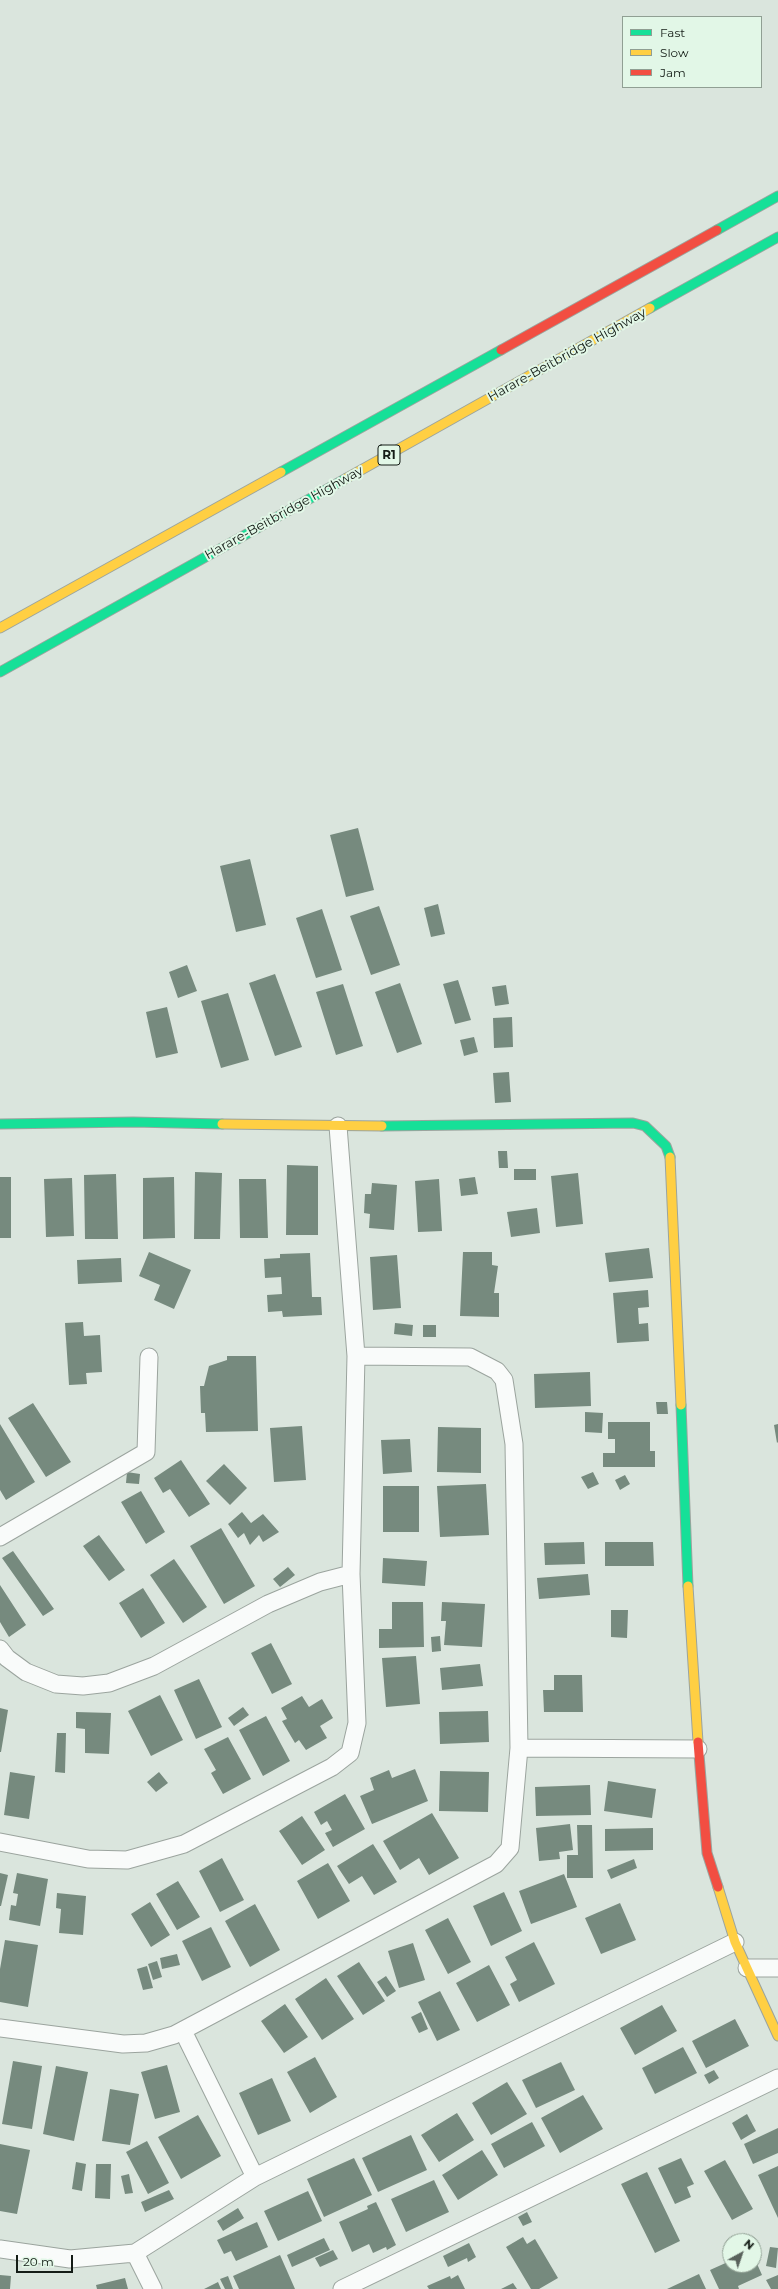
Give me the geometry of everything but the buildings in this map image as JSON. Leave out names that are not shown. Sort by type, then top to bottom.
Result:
[{"type":"main road","points":[[0,628],[778,196]]},
{"type":"main road","name":"Harare-Beitbridge Highway","points":[[0,672],[778,237]]},
{"type":"main road","points":[[0,1124],[133,1122],[338,1126],[633,1123],[645,1126],[666,1146],[670,1156],[692,1671],[707,1853],[735,1942],[778,2036]]},
{"type":"street","points":[[0,1842],[88,1859],[127,1860],[184,1844],[332,1768],[350,1753],[357,1723],[351,1574],[356,1356],[338,1126]]},
{"type":"street","points":[[0,2028],[123,2044],[146,2043],[183,2031],[496,1864],[510,1848],[520,1748],[514,1444],[504,1380],[497,1370],[470,1357],[356,1356]]},
{"type":"street","points":[[0,1537],[146,1452],[149,1357]]},
{"type":"street","points":[[0,1649],[7,1658],[26,1672],[56,1684],[83,1686],[109,1683],[154,1666],[268,1604],[320,1582],[351,1574]]},
{"type":"street","points":[[520,1748],[698,1749]]},
{"type":"street","points":[[0,2249],[70,2259],[135,2253],[255,2177],[735,1942]]},
{"type":"street","points":[[747,1968],[778,1968]]},
{"type":"street","points":[[183,2031],[255,2177]]},
{"type":"street","points":[[342,2289],[778,2078]]},
{"type":"street","points":[[135,2253],[152,2289]]},
{"type":"traffic: fast","points":[[717,230],[778,196]]},
{"type":"traffic: fast","points":[[650,308],[778,237]]},
{"type":"traffic: fast","points":[[281,472],[501,350]]},
{"type":"traffic: fast","points":[[0,672],[345,479]]},
{"type":"traffic: fast","points":[[0,1124],[133,1122],[222,1124]]},
{"type":"traffic: fast","points":[[382,1126],[633,1123],[645,1126],[666,1146],[670,1157]]},
{"type":"traffic: fast","points":[[681,1405],[688,1586]]},
{"type":"traffic: slow","points":[[345,479],[650,308]]},
{"type":"traffic: slow","points":[[0,628],[281,472]]},
{"type":"traffic: slow","points":[[222,1124],[382,1126]]},
{"type":"traffic: slow","points":[[670,1157],[681,1405]]},
{"type":"traffic: slow","points":[[688,1586],[698,1742]]},
{"type":"traffic: slow","points":[[718,1887],[735,1942],[778,2036]]},
{"type":"traffic: jam","points":[[501,350],[717,230]]},
{"type":"traffic: jam","points":[[698,1742],[707,1853],[718,1887]]}]
